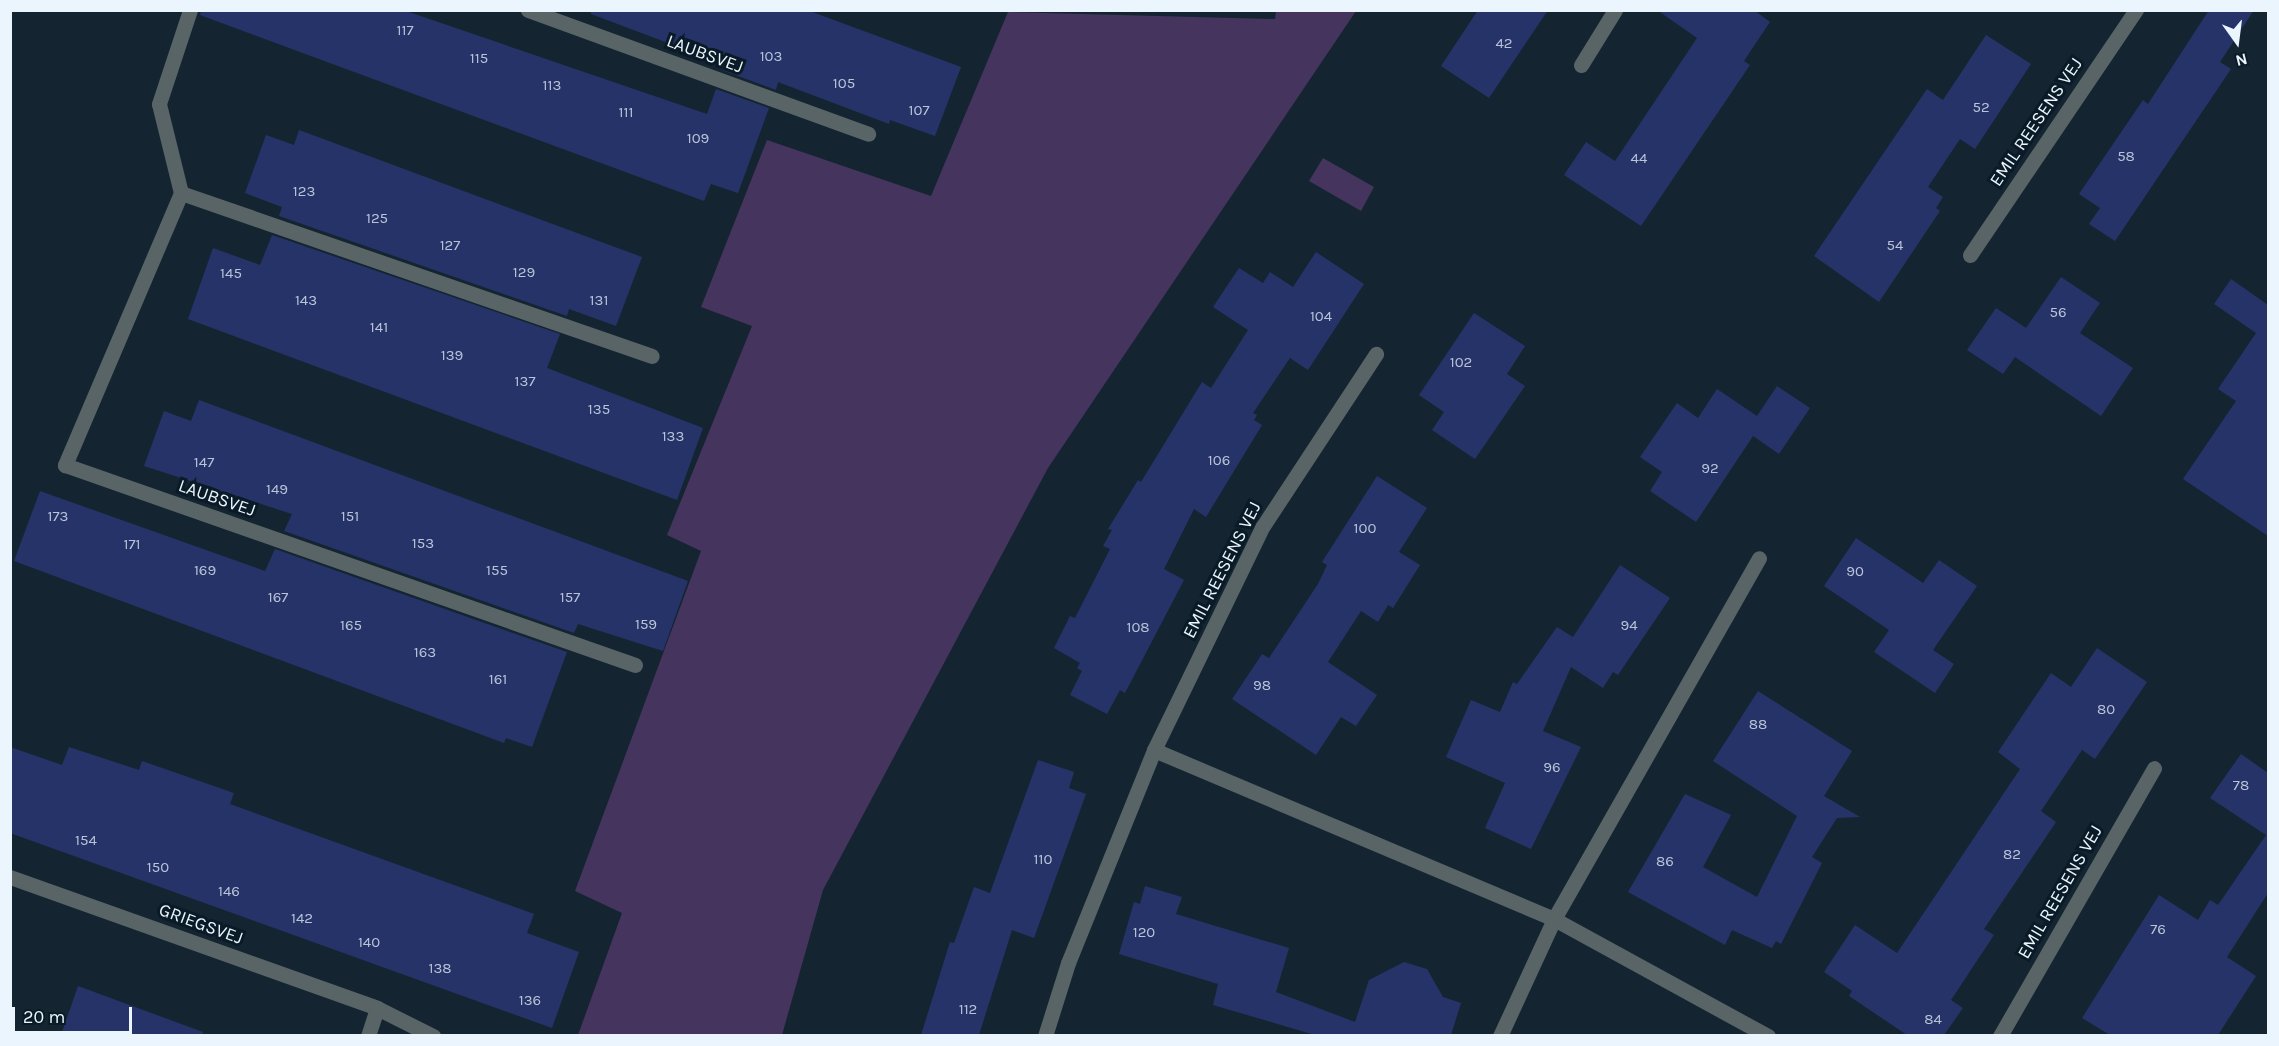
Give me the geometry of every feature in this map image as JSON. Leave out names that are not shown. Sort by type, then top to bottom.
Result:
[{"type":"street","points":[[190,10],[159,104],[181,193],[652,356]]},
{"type":"street","name":"LAUBSVEJ","points":[[528,10],[868,134]]},
{"type":"street","points":[[1581,65],[1616,10]]},
{"type":"street","name":"EMIL REESENS VEJ","points":[[1970,255],[2136,10]]},
{"type":"street","name":"LAUBSVEJ","points":[[181,193],[65,465],[635,665]]},
{"type":"street","name":"EMIL REESENS VEJ","points":[[1045,1035],[1068,963],[1154,750],[1263,526],[1376,354]]},
{"type":"street","points":[[1500,1035],[1554,919],[1759,558]]},
{"type":"street","points":[[1154,750],[1554,919],[1768,1035]]},
{"type":"street","name":"EMIL REESENS VEJ","points":[[2000,1035],[2154,768]]},
{"type":"street","name":"GRIEGSVEJ","points":[[10,877],[377,1008],[433,1035]]},
{"type":"street","points":[[368,1035],[377,1008]]},
{"type":"shaded area","points":[[1276,11],[1356,11],[1048,468],[823,890],[782,1035],[578,1035],[622,913],[575,891],[701,551],[667,535],[752,326],[701,307],[767,140],[931,196],[1008,12],[1275,19]]},
{"type":"shaded area","points":[[1323,158],[1374,187],[1361,211],[1309,181]]},
{"type":"building","points":[[201,10],[403,10],[707,114],[716,89],[769,108],[738,193],[711,184],[704,201],[200,15]]},
{"type":"building","points":[[591,10],[807,10],[961,67],[935,136],[890,120],[889,124],[778,82],[776,90],[722,70],[724,64],[591,14]]},
{"type":"building","points":[[1478,10],[1548,10],[1489,98],[1441,66]]},
{"type":"building","points":[[1657,10],[1754,10],[1770,22],[1744,61],[1750,65],[1641,226],[1564,175],[1586,142],[1615,161],[1697,38]]},
{"type":"building","points":[[2209,10],[2254,10],[2220,62],[2231,69],[2115,241],[2089,224],[2100,208],[2079,194],[2143,100],[2148,104]]},
{"type":"building","points":[[1986,35],[2031,64],[1975,149],[1960,139],[1928,187],[1943,197],[1936,208],[1940,211],[1879,302],[1814,256],[1927,89],[1943,100]]},
{"type":"building","points":[[299,130],[642,257],[616,326],[569,309],[567,316],[279,216],[282,207],[245,193],[266,135],[294,145]]},
{"type":"building","points":[[272,235],[560,334],[547,368],[703,428],[677,500],[188,319],[213,248],[260,265]]},
{"type":"building","points":[[1316,252],[1364,284],[1308,370],[1290,358],[1253,413],[1257,415],[1254,420],[1262,425],[1206,517],[1194,509],[1164,569],[1184,580],[1125,693],[1120,690],[1107,714],[1070,695],[1082,671],[1077,668],[1080,663],[1054,648],[1070,616],[1075,618],[1110,549],[1103,546],[1112,530],[1108,529],[1138,480],[1141,482],[1202,382],[1211,388],[1248,330],[1213,307],[1239,268],[1263,283],[1270,272],[1293,287]]},
{"type":"building","points":[[2061,277],[2100,303],[2080,333],[2133,368],[2101,416],[2015,357],[2003,374],[1967,350],[1996,308],[2026,328]]},
{"type":"building","points":[[2231,279],[2268,305],[2268,536],[2183,479],[2236,401],[2218,389],[2256,333],[2214,304]]},
{"type":"building","points":[[1474,313],[1525,346],[1507,374],[1525,386],[1475,459],[1432,430],[1444,412],[1419,395]]},
{"type":"building","points":[[1777,386],[1810,408],[1779,454],[1753,436],[1696,522],[1650,491],[1662,472],[1640,457],[1677,403],[1698,418],[1717,389],[1757,416]]},
{"type":"building","points":[[199,400],[688,581],[663,651],[578,624],[574,633],[284,531],[292,514],[144,466],[164,411],[191,421]]},
{"type":"building","points":[[1377,476],[1427,508],[1399,552],[1420,565],[1393,608],[1388,605],[1378,622],[1361,611],[1328,662],[1377,695],[1356,726],[1341,717],[1316,755],[1232,699],[1262,654],[1269,658],[1318,584],[1327,565],[1322,562]]},
{"type":"building","points":[[40,491],[265,571],[275,549],[567,652],[532,747],[506,738],[504,743],[14,561]]},
{"type":"building","points":[[1856,538],[1923,583],[1939,560],[1977,586],[1933,650],[1954,664],[1935,693],[1874,652],[1889,630],[1824,586]]},
{"type":"building","points":[[1620,565],[1670,598],[1618,675],[1613,672],[1603,688],[1571,667],[1543,731],[1581,747],[1531,849],[1485,828],[1505,783],[1446,757],[1471,700],[1500,712],[1513,682],[1517,684],[1557,627],[1573,637]]},
{"type":"building","points":[[2097,648],[2147,682],[2095,759],[2082,750],[2041,811],[2056,822],[1984,929],[1994,935],[1951,1000],[1963,1008],[1944,1035],[1907,1035],[1849,996],[1852,991],[1824,972],[1855,925],[1897,953],[2020,769],[1998,752],[2051,673],[2071,687]]},
{"type":"building","points":[[1758,691],[1852,751],[1824,796],[1860,817],[1837,818],[1812,857],[1822,863],[1781,944],[1776,941],[1772,948],[1732,930],[1725,945],[1628,892],[1685,794],[1731,815],[1703,867],[1757,897],[1797,816],[1713,761]]},
{"type":"building","points":[[10,747],[62,765],[69,747],[139,770],[142,761],[234,793],[230,804],[534,914],[527,933],[579,952],[552,1028],[10,833]]},
{"type":"building","points":[[2241,754],[2268,773],[2268,893],[2227,957],[2256,976],[2218,1035],[2110,1035],[2082,1018],[2159,895],[2198,920],[2210,900],[2218,905],[2266,835],[2210,798]]},
{"type":"building","points":[[1038,760],[1074,772],[1069,788],[1086,794],[1034,938],[1012,930],[979,1035],[921,1035],[950,942],[954,943],[974,887],[990,893]]},
{"type":"building","points":[[1145,886],[1182,897],[1176,914],[1289,948],[1276,992],[1355,1022],[1369,980],[1404,962],[1427,969],[1443,997],[1461,1003],[1451,1035],[1315,1035],[1213,1005],[1218,984],[1119,954],[1134,902],[1140,904]]},
{"type":"building","points":[[78,986],[203,1032],[202,1035],[61,1035]]}]
